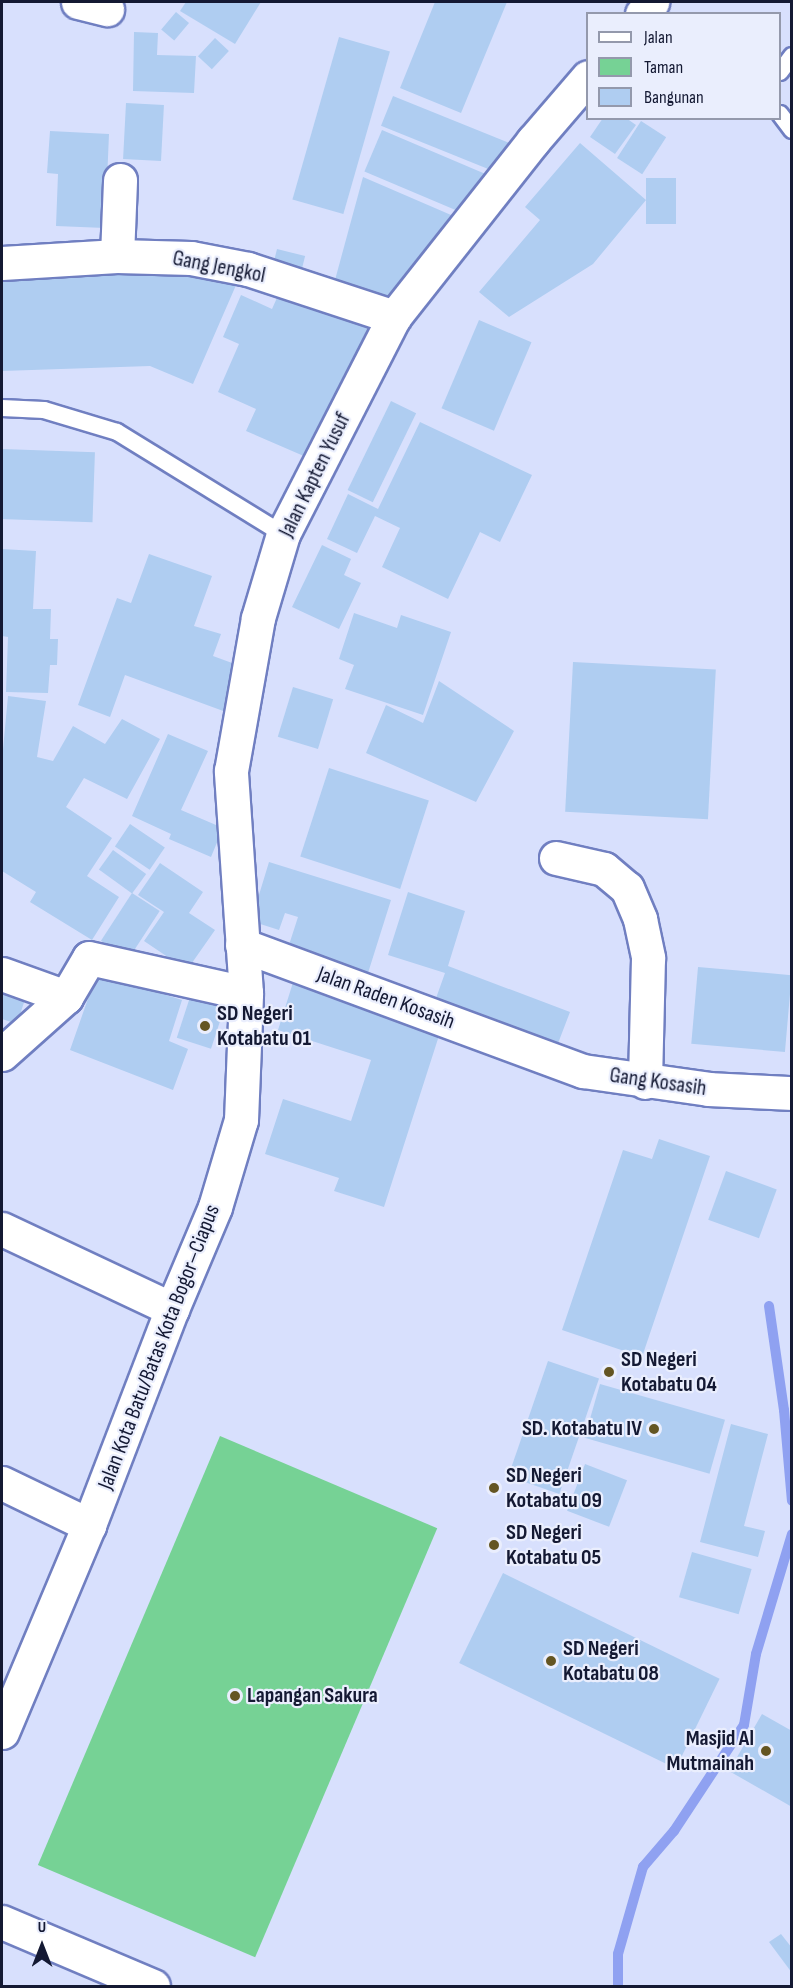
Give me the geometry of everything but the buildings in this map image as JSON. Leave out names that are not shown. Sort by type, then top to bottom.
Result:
[{"type":"street","name":"Jalan Kapten Yusuf","points":[[242,945],[231,771],[258,618],[283,534],[394,317],[533,141],[586,79]]},
{"type":"street","points":[[117,256],[120,180]]},
{"type":"street","name":"Gang Jengkol","points":[[2,263],[117,256],[191,258],[248,269],[394,317]]},
{"type":"street","points":[[556,858],[604,869],[627,888],[640,919],[648,957],[645,1082]]},
{"type":"street","name":"Jalan Kota Batu/Batas Kota Bogor–Ciapus","points":[[2,1732],[89,1525],[214,1207],[240,1120],[246,993],[242,945]]},
{"type":"street","name":"Jalan Raden Kosasih","points":[[242,945],[530,1050]]},
{"type":"street","points":[[2,1054],[66,997],[89,958],[246,993]]},
{"type":"street","points":[[2,974],[66,997]]},
{"type":"street","name":"Gang Kosasih","points":[[530,1050],[583,1071],[645,1082],[709,1089],[792,1093]]},
{"type":"street","points":[[2,1229],[172,1309]]},
{"type":"street","points":[[2,1483],[89,1525]]},
{"type":"street","points":[[4,1929],[153,1986]]},
{"type":"lane","points":[[781,71],[792,56]]},
{"type":"lane","points":[[781,115],[792,130]]},
{"type":"lane","points":[[2,408],[44,410],[117,432],[283,534]]},
{"type":"green space","name":"Lapangan Sakura","points":[[220,1436],[437,1528],[255,1957],[38,1865]]},
{"type":"waterway","points":[[769,1306],[784,1410],[792,1501]]},
{"type":"waterway","points":[[618,1986],[618,1954],[643,1867],[674,1831],[744,1725],[756,1654],[792,1534]]},
{"type":"place","name":"SD Negeri Kotabatu 01","points":[[205,1026]]},
{"type":"place","name":"SD Negeri Kotabatu 04","points":[[609,1372]]},
{"type":"place","name":"SD. Kotabatu IV","points":[[654,1429]]},
{"type":"place","name":"SD Negeri Kotabatu 09","points":[[494,1488]]},
{"type":"place","name":"SD Negeri Kotabatu 05","points":[[494,1545]]},
{"type":"place","name":"SD Negeri Kotabatu 08","points":[[551,1661]]},
{"type":"place","name":"Lapangan Sakura","points":[[235,1696]]},
{"type":"place","name":"Masjid Al Mutmainah","points":[[766,1751]]}]
